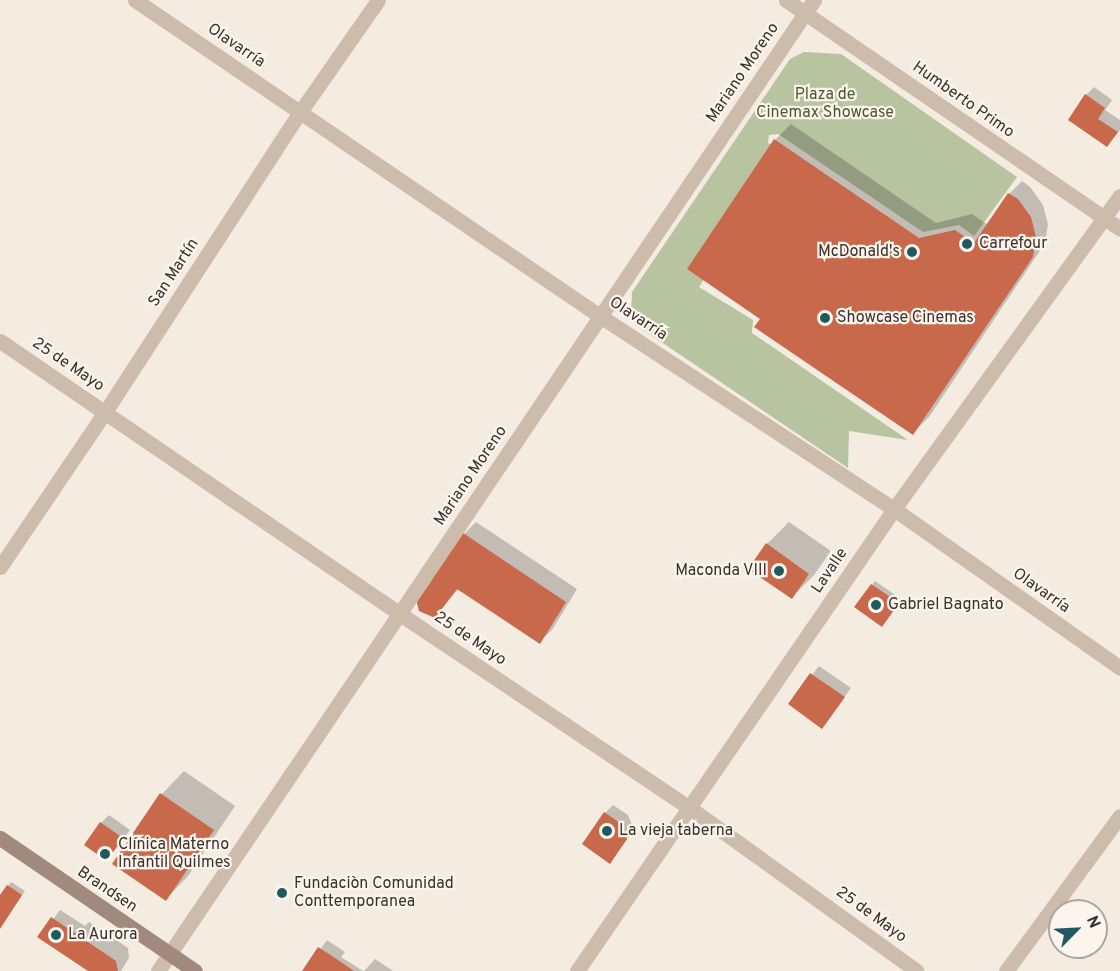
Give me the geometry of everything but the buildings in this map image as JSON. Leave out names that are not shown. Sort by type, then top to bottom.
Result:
[{"type":"main road","name":"Brandsen","points":[[0,838],[195,971]]},
{"type":"street","name":"Olavarría","points":[[135,0],[600,316],[894,509],[1120,668]]},
{"type":"street","name":"San Martín","points":[[0,567],[105,412],[300,112],[378,0]]},
{"type":"street","name":"Humberto Primo","points":[[786,0],[1120,230]]},
{"type":"street","name":"Mariano Moreno","points":[[158,971],[814,0]]},
{"type":"street","name":"Lavalle","points":[[577,971],[894,509],[1120,196]]},
{"type":"street","name":"25 de Mayo","points":[[0,341],[400,614],[690,808],[917,971]]},
{"type":"street","points":[[1006,971],[1120,816]]},
{"type":"green space","name":"Plaza de Cinemax Showcase","points":[[804,52],[841,54],[1017,177],[974,236],[959,225],[923,232],[778,134],[769,135],[768,143],[787,154],[699,287],[753,320],[752,333],[908,440],[849,431],[848,468],[636,325],[631,314],[632,292],[790,59]]},
{"type":"place","name":"Carrefour","points":[[967,244]]},
{"type":"place","name":"McDonald's","points":[[912,252]]},
{"type":"place","name":"Showcase Cinemas","points":[[825,318]]},
{"type":"place","name":"Maconda VIII","points":[[779,571]]},
{"type":"place","name":"Gabriel Bagnato","points":[[876,605]]},
{"type":"place","name":"La vieja taberna","points":[[607,831]]},
{"type":"place","name":"Clínica Materno Infantil Quilmes","points":[[105,854]]},
{"type":"place","name":"Fundaciòn Comunidad Conttemporanea","points":[[282,893]]},
{"type":"place","name":"La Aurora","points":[[56,935]]}]
